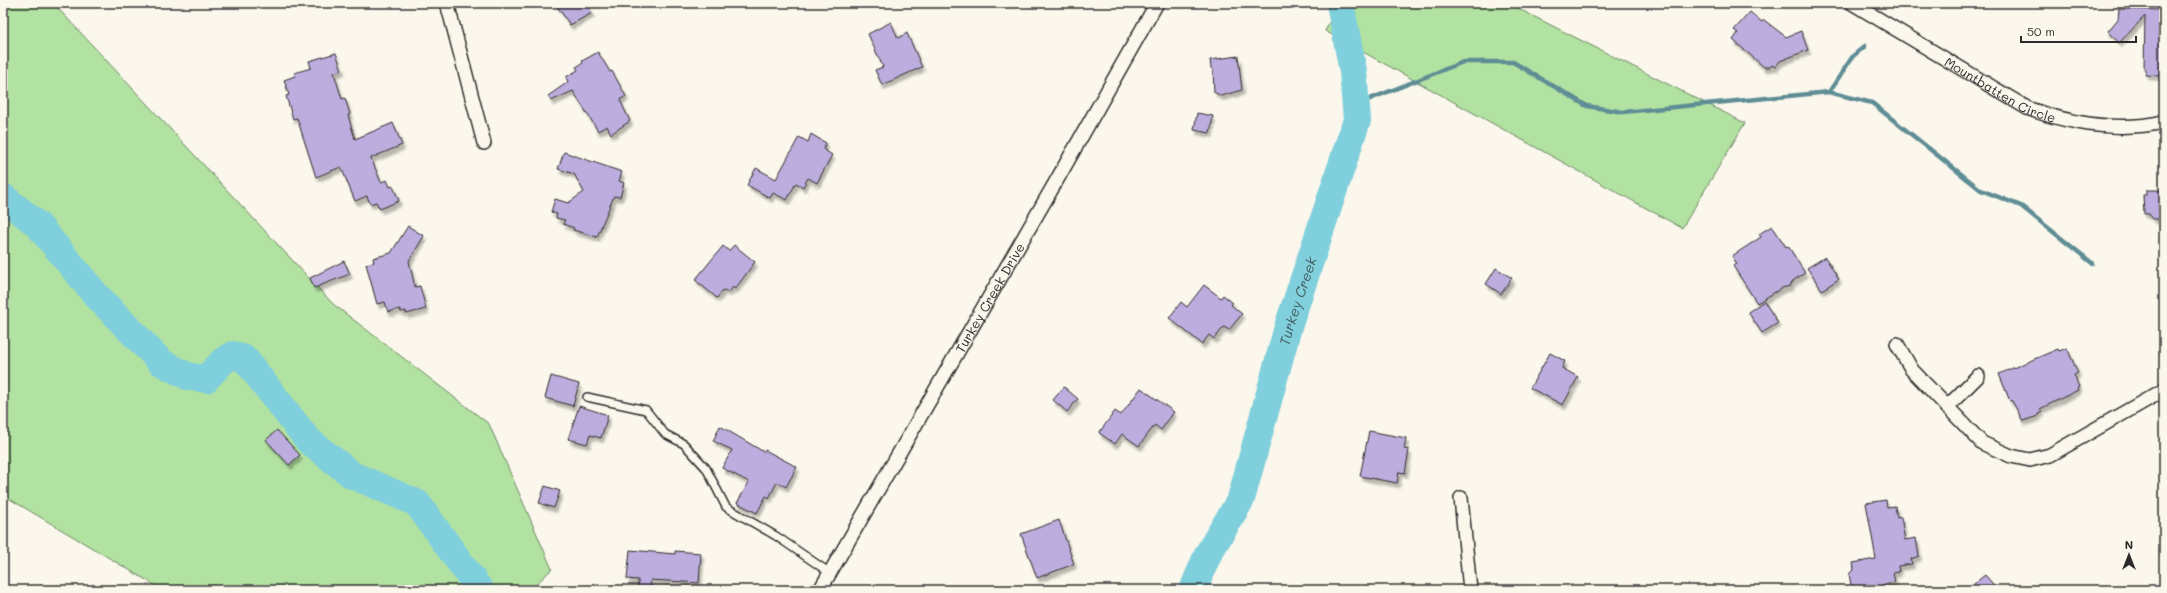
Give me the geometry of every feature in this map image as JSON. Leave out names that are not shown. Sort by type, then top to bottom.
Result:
[{"type":"street","points":[[446,3],[484,143]]},
{"type":"street","name":"Turkey Creek Drive","points":[[820,590],[1058,179],[1156,3]]},
{"type":"street","name":"Mountbatten Circle","points":[[1852,3],[2027,108],[2056,119],[2093,125],[2129,127],[2164,122]]},
{"type":"street","points":[[1897,344],[1912,370],[1982,443],[2011,456],[2030,460],[2050,455],[2164,390]]},
{"type":"street","points":[[1947,407],[1978,376]]},
{"type":"street","points":[[1461,498],[1470,590]]},
{"type":"lane","points":[[587,397],[646,410],[665,434],[684,444],[706,468],[726,507],[776,536],[830,573]]},
{"type":"green space","points":[[3,3],[53,3],[333,304],[489,424],[552,569],[530,590],[163,590],[3,495]]},
{"type":"green space","points":[[1339,3],[1507,3],[1745,123],[1682,228],[1325,31]]},
{"type":"building","points":[[555,3],[586,3],[592,13],[570,25]]},
{"type":"building","points":[[2119,9],[2164,10],[2164,64],[2162,64],[2162,76],[2146,75],[2146,69],[2144,69],[2145,16],[2119,43],[2108,31],[2118,19]]},
{"type":"building","points":[[1750,12],[1762,22],[1764,20],[1786,37],[1801,31],[1808,50],[1780,61],[1775,67],[1772,65],[1770,67],[1764,67],[1733,40],[1738,33],[1734,30]]},
{"type":"building","points":[[891,22],[898,38],[907,33],[922,67],[882,85],[875,70],[883,67],[868,34]]},
{"type":"building","points":[[598,52],[610,72],[612,71],[626,96],[620,100],[630,121],[611,134],[607,126],[598,131],[573,91],[551,101],[548,96],[568,82],[566,77],[578,70],[576,67],[583,63],[582,61]]},
{"type":"building","points":[[336,53],[342,70],[334,73],[342,99],[345,98],[355,139],[393,123],[402,145],[371,158],[381,182],[387,180],[390,187],[393,186],[399,201],[380,209],[376,202],[370,204],[367,196],[355,201],[341,167],[316,177],[297,118],[293,119],[286,96],[289,95],[284,80],[295,76],[294,73],[311,68],[309,61]]},
{"type":"building","points":[[1238,56],[1242,90],[1221,96],[1214,92],[1213,70],[1211,68],[1210,60]]},
{"type":"building","points":[[1197,113],[1213,116],[1210,133],[1194,130]]},
{"type":"building","points":[[811,134],[826,143],[823,149],[832,155],[817,183],[808,178],[803,187],[796,183],[787,200],[773,193],[770,198],[747,185],[756,168],[776,179],[799,137],[808,142]]},
{"type":"building","points":[[564,152],[622,172],[619,181],[624,183],[620,197],[614,196],[597,237],[573,230],[574,228],[563,224],[565,220],[556,218],[557,214],[551,212],[555,199],[568,203],[584,192],[574,174],[558,169]]},
{"type":"building","points":[[2146,190],[2164,190],[2164,214],[2160,219],[2153,219],[2149,214],[2144,214],[2143,195],[2146,195]]},
{"type":"building","points":[[408,226],[424,236],[409,261],[415,287],[420,286],[426,309],[406,314],[406,311],[401,312],[400,309],[388,312],[385,302],[377,304],[366,264],[374,262],[373,258],[391,253]]},
{"type":"building","points":[[1772,226],[1786,247],[1788,246],[1805,273],[1794,280],[1790,286],[1782,288],[1757,303],[1733,266],[1737,264],[1732,256],[1761,237],[1759,234]]},
{"type":"building","points":[[734,245],[755,262],[735,289],[733,287],[729,292],[723,290],[717,298],[695,280],[723,246],[729,251]]},
{"type":"building","points":[[1825,257],[1839,279],[1822,290],[1807,268]]},
{"type":"building","points":[[344,261],[350,274],[314,288],[310,278]]},
{"type":"building","points":[[1496,268],[1512,278],[1501,294],[1486,284]]},
{"type":"building","points":[[1204,285],[1221,298],[1223,295],[1233,303],[1231,305],[1242,314],[1229,330],[1224,327],[1214,339],[1209,335],[1202,344],[1169,318],[1181,302],[1187,307]]},
{"type":"building","points":[[1764,301],[1778,323],[1762,333],[1748,312]]},
{"type":"building","points":[[2067,348],[2078,373],[2074,375],[2079,387],[2077,388],[2078,390],[2040,409],[2042,412],[2038,414],[2038,416],[2023,421],[2012,401],[2010,401],[1999,374],[2058,349],[2059,351]]},
{"type":"building","points":[[1550,353],[1565,361],[1562,368],[1578,377],[1563,405],[1530,388]]},
{"type":"building","points":[[551,376],[579,384],[573,406],[545,398]]},
{"type":"building","points":[[1064,387],[1078,399],[1067,412],[1053,400]]},
{"type":"building","points":[[1141,388],[1174,412],[1161,430],[1155,425],[1139,446],[1122,434],[1115,444],[1099,433],[1115,411],[1121,415]]},
{"type":"building","points":[[579,406],[608,415],[601,438],[590,435],[587,444],[568,439]]},
{"type":"building","points":[[720,426],[764,452],[765,450],[797,467],[786,487],[777,482],[769,498],[766,496],[757,513],[737,503],[749,482],[722,468],[732,450],[713,441]]},
{"type":"building","points":[[277,430],[300,455],[289,465],[266,440]]},
{"type":"building","points":[[1369,431],[1406,438],[1404,449],[1409,450],[1405,473],[1399,472],[1397,483],[1360,476]]},
{"type":"building","points":[[545,486],[560,491],[554,508],[539,503]]},
{"type":"building","points":[[1886,500],[1887,507],[1895,506],[1897,518],[1901,517],[1905,540],[1916,538],[1919,556],[1911,559],[1912,564],[1898,566],[1899,572],[1893,573],[1895,582],[1884,584],[1885,590],[1858,590],[1858,588],[1851,585],[1849,574],[1854,569],[1853,563],[1876,559],[1866,503]]},
{"type":"building","points":[[1059,520],[1074,564],[1037,578],[1021,534]]},
{"type":"building","points":[[630,550],[675,554],[675,551],[701,553],[699,583],[651,580],[650,589],[638,588],[638,580],[627,579]]},
{"type":"building","points":[[1985,575],[1998,590],[1966,590]]},
{"type":"waterway","name":"Turkey Creek","points":[[1193,590],[1208,554],[1241,499],[1288,327],[1357,120],[1353,71],[1340,3]]},
{"type":"waterway","points":[[1829,92],[1853,56],[1865,46]]},
{"type":"waterway","points":[[1355,105],[1463,62],[1513,62],[1587,106],[1623,112],[1829,92],[1872,103],[1981,190],[2021,206],[2092,263]]},
{"type":"waterway","points":[[3,197],[38,225],[96,295],[161,362],[187,376],[206,379],[223,361],[233,355],[245,359],[308,440],[352,475],[417,503],[480,590]]}]
